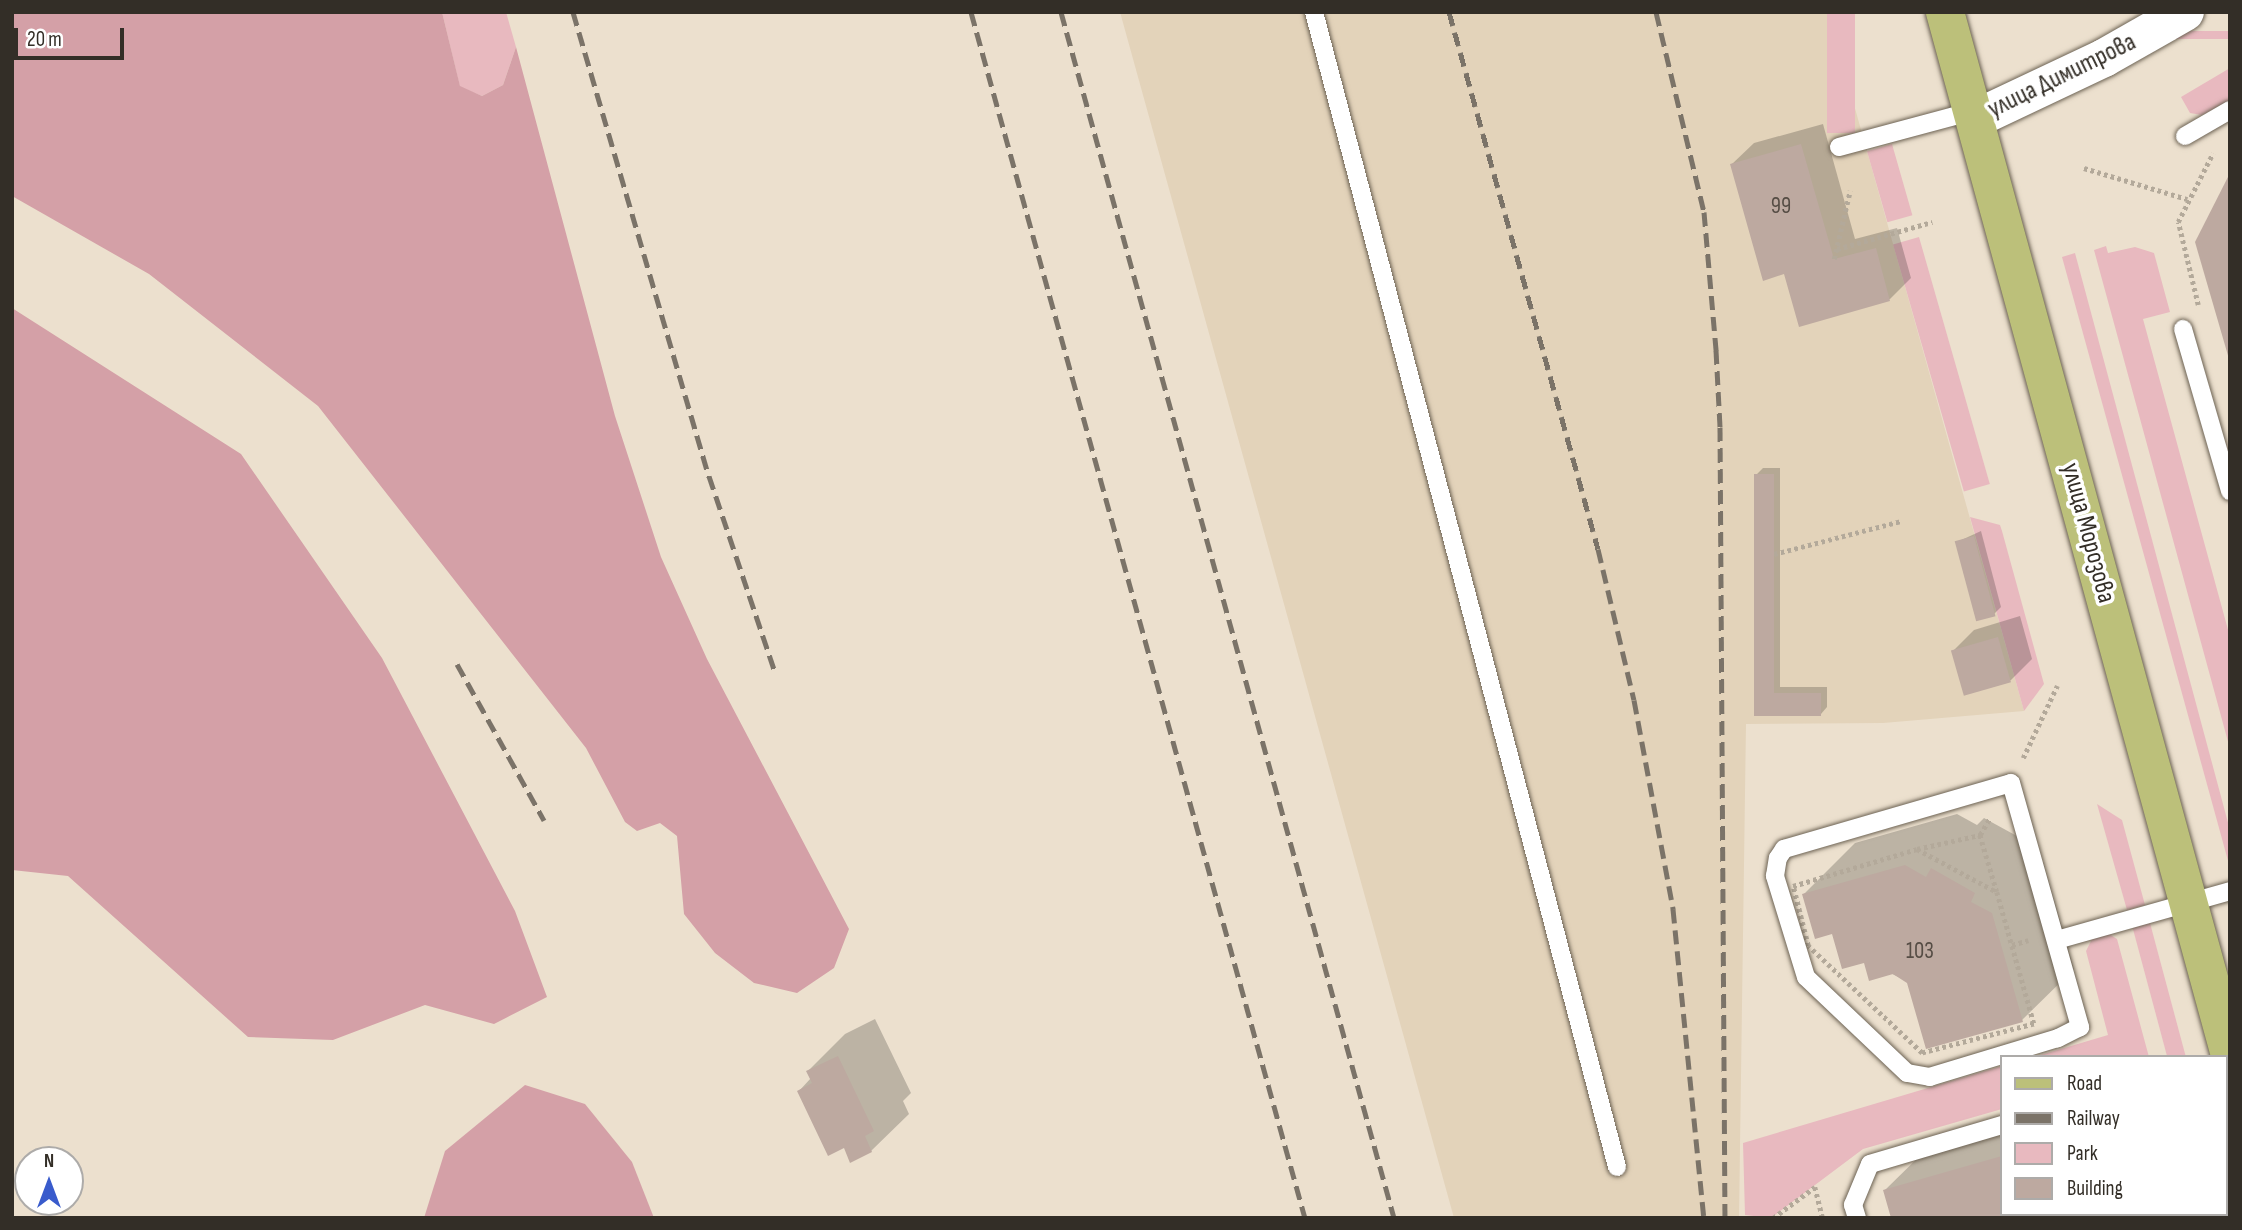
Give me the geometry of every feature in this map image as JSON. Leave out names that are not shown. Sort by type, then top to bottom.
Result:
[{"type":"main road","name":"улица Морозова","points":[[1945,12],[2188,904],[2219,975],[2230,1055]]},
{"type":"street","name":"улица Димитрова","points":[[1974,115],[2104,58],[2186,12]]},
{"type":"lane","points":[[1314,12],[1616,1167]]},
{"type":"lane","points":[[2185,136],[2230,110]]},
{"type":"lane","points":[[1839,148],[1974,115]]},
{"type":"lane","points":[[2183,329],[2230,491]]},
{"type":"lane","points":[[2000,1056],[1930,1077],[1907,1073],[1806,977],[1775,876],[1778,859],[1784,849],[2011,783],[2080,1027],[2058,1038],[2002,1055]]},
{"type":"lane","points":[[2057,940],[2230,891]]},
{"type":"lane","points":[[1857,1218],[1853,1205],[1870,1164],[2000,1126]]},
{"type":"path","points":[[2199,307],[2180,241],[2178,222],[2187,199],[2217,149]]},
{"type":"path","points":[[2084,169],[2187,199]]},
{"type":"path","points":[[1834,259],[1850,191]]},
{"type":"path","points":[[1837,249],[1932,222]]},
{"type":"path","points":[[1774,554],[1902,522]]},
{"type":"path","points":[[1980,835],[2034,1024],[1922,1053],[1808,946],[1792,892],[1801,882],[1917,849],[1980,835]]},
{"type":"path","points":[[1917,849],[1997,892]]},
{"type":"path","points":[[1773,1218],[1815,1187],[1823,1218]]},
{"type":"shaded area","points":[[12,12],[442,12],[460,86],[482,96],[503,85],[516,47],[615,416],[661,557],[707,659],[849,929],[834,968],[797,993],[754,983],[715,953],[684,914],[677,836],[660,823],[637,831],[625,822],[586,748],[318,406],[149,274],[12,196]]},
{"type":"shaded area","points":[[1120,12],[1828,12],[2024,711],[1883,723],[1746,724],[1739,1218],[1454,1218]]},
{"type":"shaded area","points":[[12,308],[241,454],[382,658],[515,911],[547,997],[494,1024],[425,1005],[333,1040],[248,1037],[68,876],[12,870]]},
{"type":"shaded area","points":[[525,1085],[585,1104],[632,1162],[654,1218],[424,1218],[445,1151]]},
{"type":"green space","points":[[442,12],[506,12],[516,47],[503,85],[482,96],[460,87]]},
{"type":"green space","points":[[1827,12],[1855,12],[1855,133],[1827,133]]},
{"type":"green space","points":[[2124,31],[2230,31],[2230,39],[2124,39]]},
{"type":"green space","points":[[2230,68],[2230,100],[2202,115],[2190,113],[2181,97]]},
{"type":"green space","points":[[1892,144],[1912,215],[1887,222],[1867,151]]},
{"type":"green space","points":[[1919,237],[1990,484],[1964,491],[1893,244]]},
{"type":"green space","points":[[2106,246],[2108,253],[2135,247],[2154,253],[2170,312],[2143,319],[2230,637],[2230,749],[2094,250]]},
{"type":"green space","points":[[2075,253],[2230,830],[2230,868],[2062,257]]},
{"type":"green space","points":[[1970,517],[2000,525],[2002,531],[2044,684],[2024,711]]},
{"type":"green space","points":[[2097,804],[2122,820],[2145,905],[2127,910]]},
{"type":"green space","points":[[2150,923],[2185,1055],[2167,1055],[2133,928]]},
{"type":"green space","points":[[2109,934],[2117,939],[2148,1055],[2041,1055],[2108,1035],[2086,951],[2092,939]]},
{"type":"green space","points":[[2000,1067],[2000,1110],[1863,1149],[1771,1218],[1745,1215],[1743,1143]]},
{"type":"building","points":[[1801,144],[1834,259],[1876,248],[1890,301],[1799,327],[1784,274],[1763,281],[1730,164]]},
{"type":"building","points":[[2230,173],[2230,359],[2229,359],[2195,242]]},
{"type":"building","points":[[1754,474],[1774,474],[1774,693],[1821,693],[1821,716],[1754,716]]},
{"type":"building","points":[[1974,536],[1995,616],[1976,621],[1955,541]]},
{"type":"building","points":[[1998,637],[2011,682],[1964,696],[1951,651]]},
{"type":"building","points":[[1905,865],[1926,877],[1931,868],[1975,893],[1971,902],[1992,913],[2023,1022],[1926,1049],[1907,983],[1893,974],[1869,981],[1864,963],[1842,969],[1832,934],[1815,939],[1802,894]]},
{"type":"building","points":[[838,1056],[874,1131],[865,1136],[872,1152],[850,1163],[844,1148],[828,1156],[797,1091],[812,1083],[806,1071]]},
{"type":"building","points":[[2000,1157],[2000,1216],[2046,1218],[1891,1218],[1883,1190]]},
{"type":"railway","points":[[573,12],[709,476],[774,669]]},
{"type":"railway","points":[[971,12],[1305,1218]]},
{"type":"railway","points":[[1061,12],[1394,1218]]},
{"type":"railway","points":[[1449,12],[1598,549],[1634,700],[1673,909],[1704,1218]]},
{"type":"railway","points":[[1656,12],[1704,212],[1716,350],[1720,427],[1725,1218]]},
{"type":"railway","points":[[457,664],[544,820]]}]
